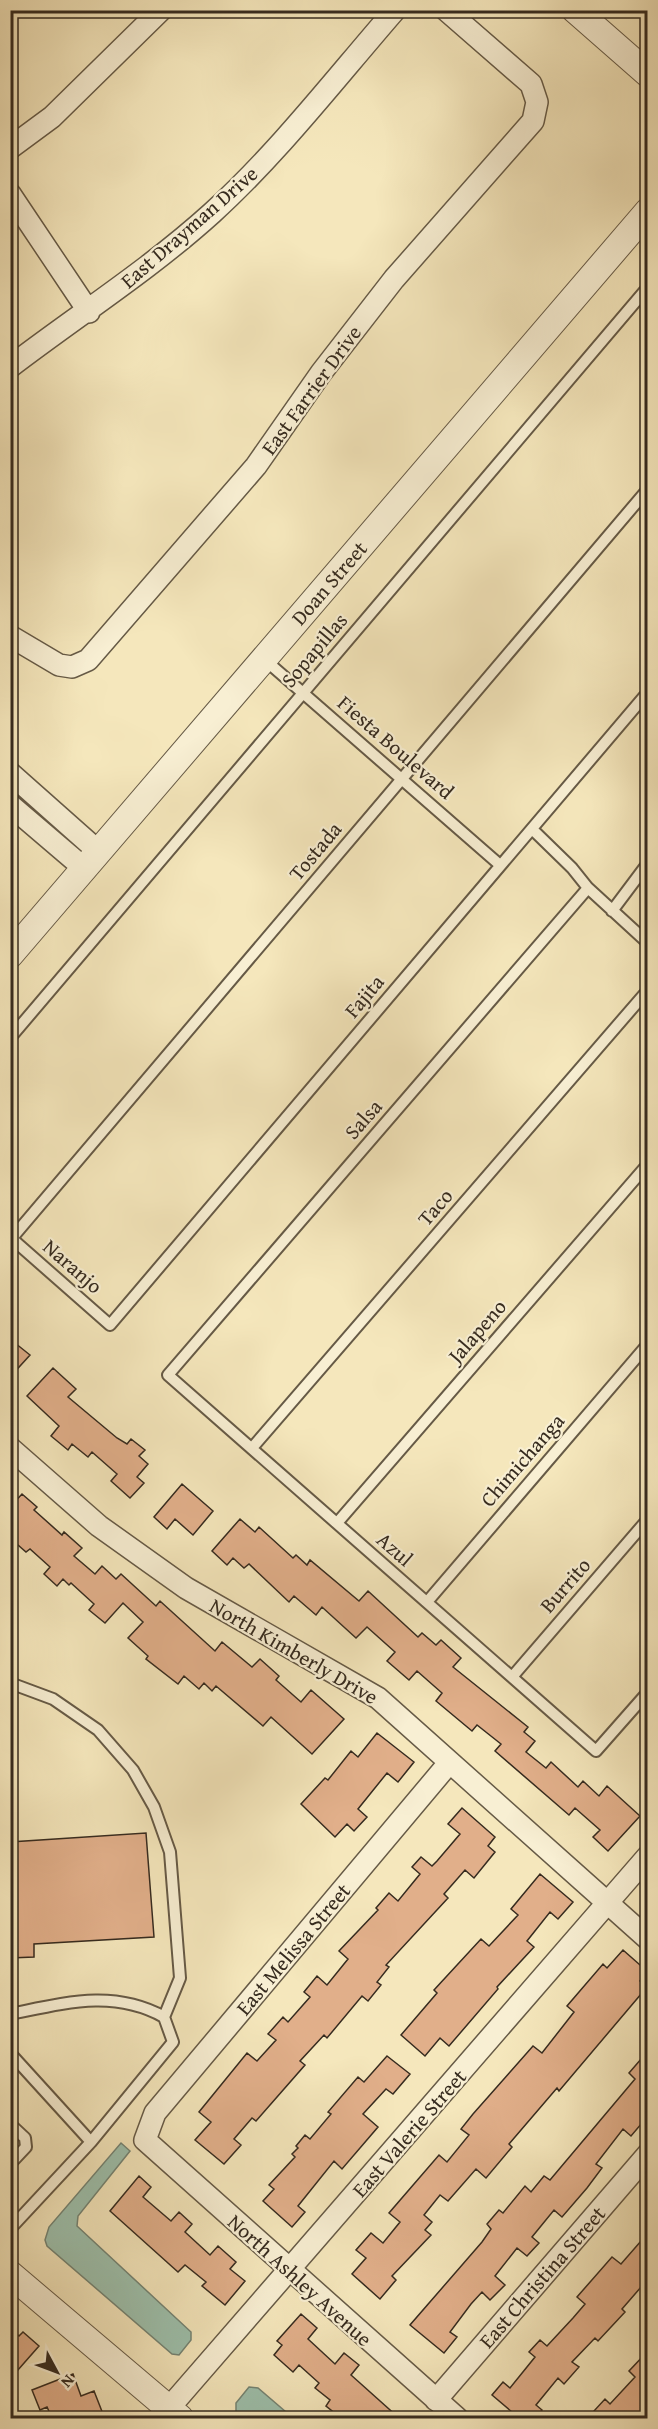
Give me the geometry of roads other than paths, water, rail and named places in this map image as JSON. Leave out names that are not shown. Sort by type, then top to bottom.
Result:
[{"type":"street","points":[[10,148],[52,117],[161,10]]},
{"type":"street","name":"East Drayman Drive","points":[[10,367],[89,312],[213,212],[258,167],[395,10]]},
{"type":"street","name":"East Farrier Drive","points":[[10,636],[58,665],[72,668],[88,660],[256,466],[321,373],[394,279],[533,121],[537,102],[531,84],[446,10]]},
{"type":"street","points":[[575,10],[648,74]]},
{"type":"street","points":[[10,194],[89,312]]},
{"type":"street","name":"Doan Street","points":[[10,955],[648,211]]},
{"type":"street","points":[[10,773],[92,860]]},
{"type":"street","points":[[10,805],[92,860]]},
{"type":"street","name":"North Kimberly Drive","points":[[10,1448],[99,1526],[186,1588],[378,1698],[648,1939]]},
{"type":"street","name":"East Melissa Street","points":[[145,2140],[155,2113],[449,1763]]},
{"type":"street","name":"East Valerie Street","points":[[175,2413],[289,2271],[648,1856]]},
{"type":"street","name":"North Ashley Avenue","points":[[145,2140],[289,2271],[457,2418]]},
{"type":"street","name":"East Christina Street","points":[[436,2400],[648,2154]]},
{"type":"street","points":[[10,2274],[175,2413]]},
{"type":"lane","name":"Sopapillas","points":[[10,1038],[648,287]]},
{"type":"lane","name":"Tostada","points":[[11,1237],[648,489]]},
{"type":"lane","name":"Fiesta Boulevard","points":[[264,659],[500,865]]},
{"type":"lane","name":"Fajita","points":[[110,1325],[648,692]]},
{"type":"lane","points":[[532,828],[572,868],[588,888],[648,944]]},
{"type":"lane","points":[[612,911],[648,863]]},
{"type":"lane","name":"Salsa","points":[[168,1375],[588,888]]},
{"type":"lane","name":"Taco","points":[[252,1448],[648,990]]},
{"type":"lane","name":"Jalapeno","points":[[337,1523],[648,1164]]},
{"type":"lane","name":"Naranjo","points":[[11,1237],[110,1325]]},
{"type":"lane","name":"Chimichanga","points":[[427,1602],[648,1344]]},
{"type":"lane","name":"Azul","points":[[168,1375],[596,1751],[648,1692]]},
{"type":"lane","name":"Burrito","points":[[512,1677],[648,1519]]},
{"type":"lane","points":[[10,1683],[53,1699],[98,1730],[133,1770],[154,1807],[170,1852],[180,1978],[164,2016],[173,2042],[91,2142],[10,2229]]},
{"type":"lane","points":[[10,2014],[84,1999],[141,2004],[164,2016]]},
{"type":"lane","points":[[10,2053],[91,2142]]},
{"type":"lane","points":[[10,2124],[26,2138],[26,2148],[10,2164]]}]
